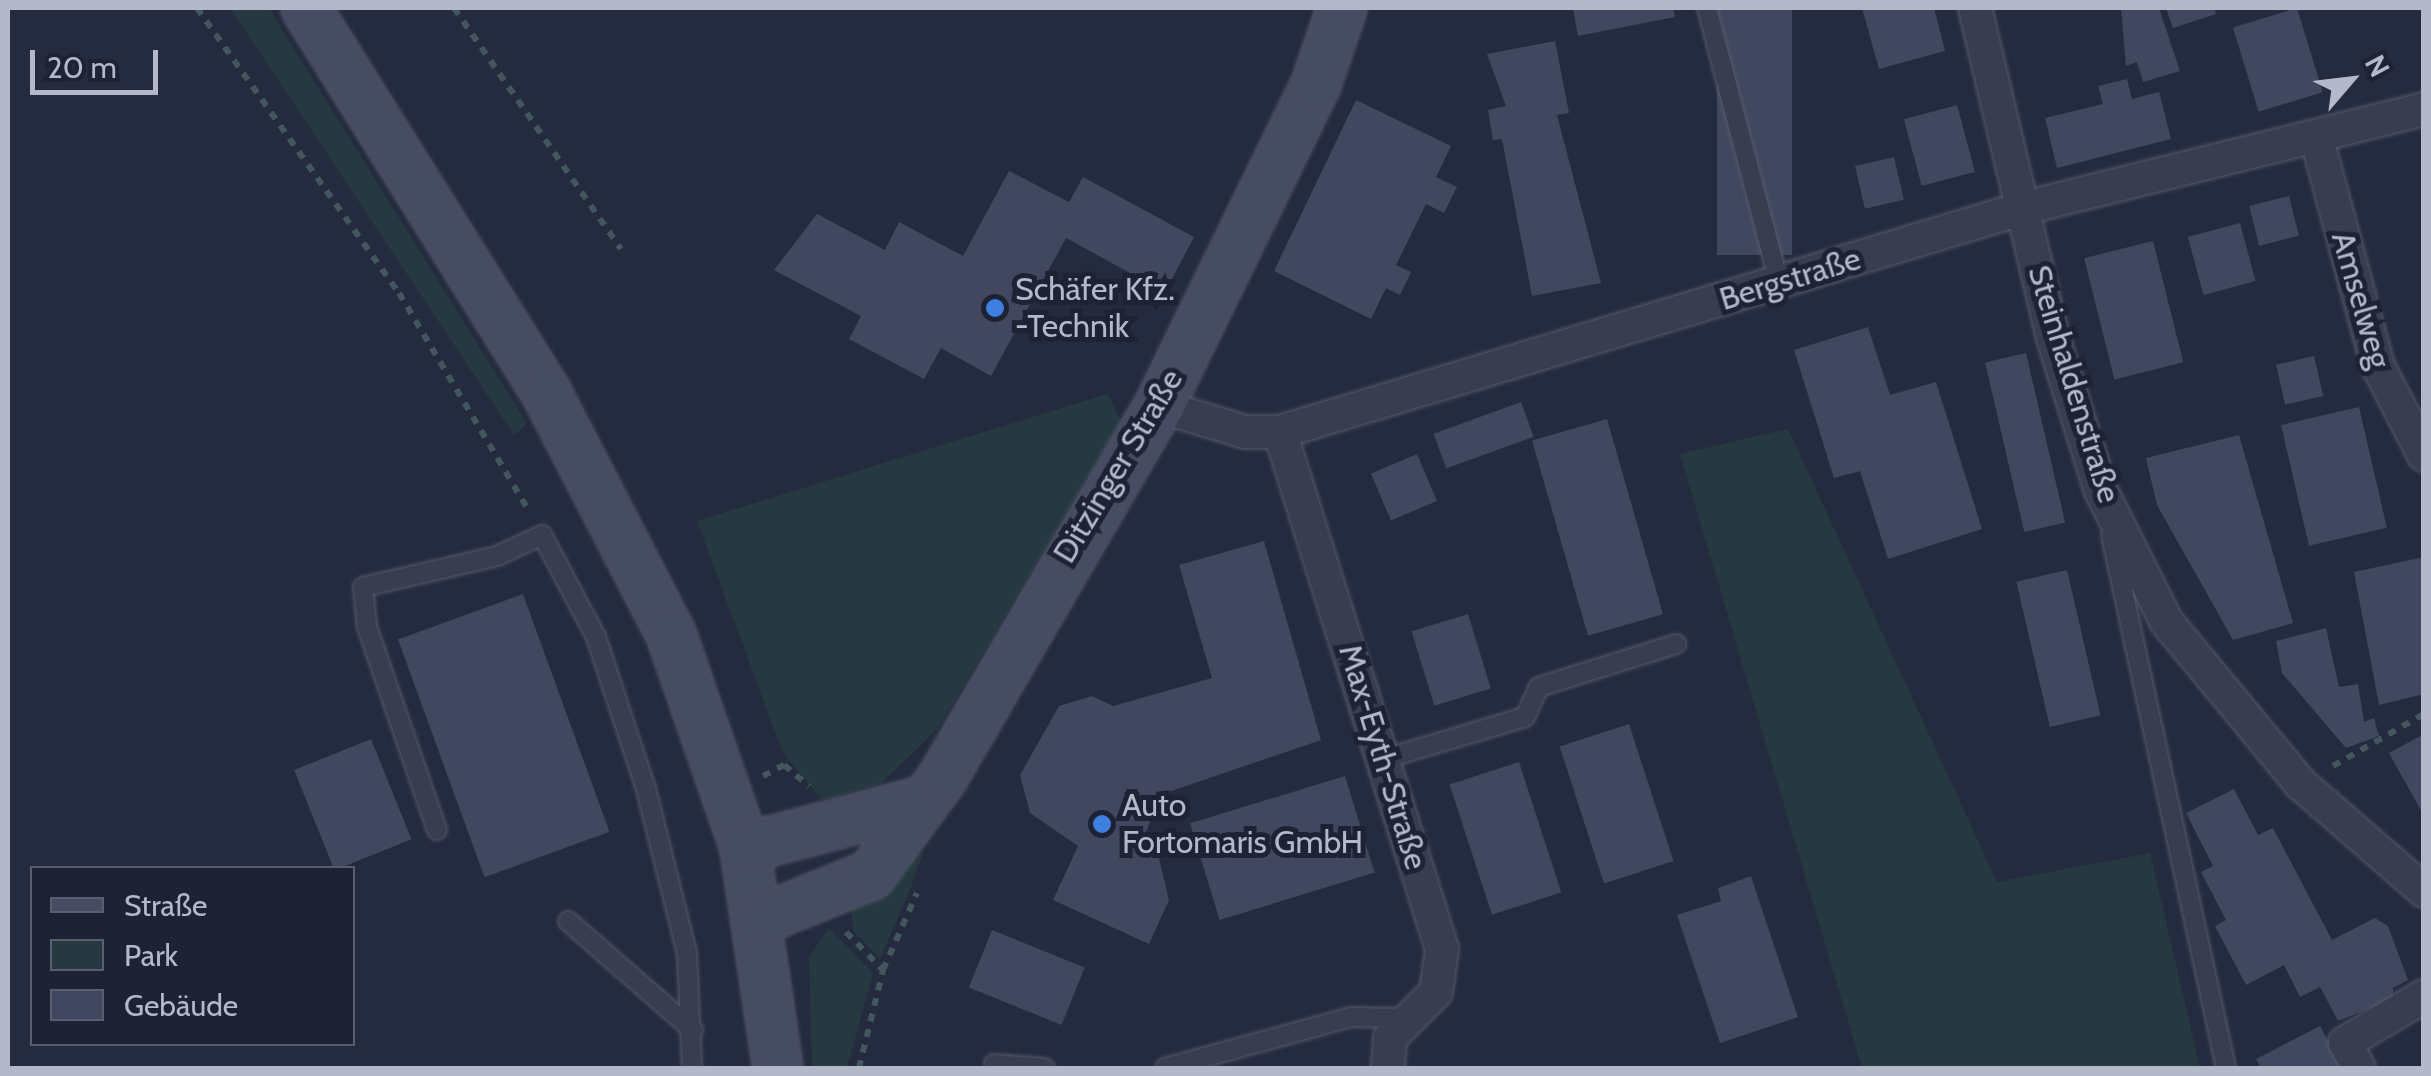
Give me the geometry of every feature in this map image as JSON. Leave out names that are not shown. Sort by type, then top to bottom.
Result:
[{"type":"street","points":[[306,8],[600,489],[671,634],[745,848],[762,918],[778,1068]]},
{"type":"street","name":"Ditzinger Straße","points":[[762,918],[871,875],[918,802],[943,777],[1159,406],[1316,84],[1342,8]]},
{"type":"street","name":"Steinhaldenstraße","points":[[1975,8],[2024,208],[2102,491],[2166,621],[2301,784],[2421,885]]},
{"type":"street","name":"Bergstraße","points":[[1159,406],[1245,432],[1280,432],[2024,208],[2316,139],[2424,108]]},
{"type":"street","name":"Amselweg","points":[[2316,139],[2378,366],[2424,454]]},
{"type":"street","name":"Max-Eyth-Straße","points":[[1280,432],[1442,949],[1436,992],[1403,1018],[1390,1038],[1388,1068]]},
{"type":"street","points":[[745,848],[918,802]]},
{"type":"street","points":[[2358,1068],[2345,1044],[2424,996]]},
{"type":"lane","points":[[1707,8],[1779,283]]},
{"type":"lane","points":[[2102,491],[2226,1068]]},
{"type":"lane","points":[[437,830],[367,627],[363,587],[498,556],[542,535],[596,636],[646,788],[687,954],[692,1068]]},
{"type":"lane","points":[[1384,759],[1525,717],[1539,686],[1676,644]]},
{"type":"lane","points":[[568,922],[693,1030]]},
{"type":"lane","points":[[1165,1068],[1351,1017],[1403,1018]]},
{"type":"lane","points":[[994,1064],[1045,1068]]},
{"type":"path","points":[[198,8],[399,292],[542,535]]},
{"type":"path","points":[[454,8],[620,249]]},
{"type":"path","points":[[2301,784],[2424,714]]},
{"type":"path","points":[[860,1068],[883,970],[925,874]]},
{"type":"green space","points":[[230,8],[269,8],[527,424],[514,435]]},
{"type":"green space","points":[[1107,394],[1121,420],[939,727],[882,783],[822,800],[783,753],[697,521]]},
{"type":"green space","points":[[1788,429],[1997,882],[2150,853],[2200,1068],[1862,1068],[1680,454]]},
{"type":"green space","points":[[924,850],[880,959],[854,932],[850,905]]},
{"type":"green space","points":[[829,928],[873,973],[847,1068],[812,1068],[809,957]]},
{"type":"building","points":[[1573,8],[1673,8],[1675,17],[1578,36]]},
{"type":"building","points":[[1717,8],[1792,8],[1792,255],[1717,255]]},
{"type":"building","points":[[1862,8],[1934,8],[1945,51],[1879,69]]},
{"type":"building","points":[[2121,8],[2159,8],[2180,71],[2143,82],[2137,62],[2126,66]]},
{"type":"building","points":[[2166,8],[2214,8],[2216,14],[2173,28]]},
{"type":"building","points":[[2297,8],[2323,92],[2259,112],[2233,28]]},
{"type":"building","points":[[1555,41],[1569,113],[1557,115],[1601,283],[1532,296],[1502,139],[1493,140],[1488,110],[1506,106],[1487,54]]},
{"type":"building","points":[[2127,79],[2132,99],[2159,92],[2171,139],[2057,168],[2045,118],[2103,104],[2098,86]]},
{"type":"building","points":[[1356,100],[1451,146],[1436,177],[1457,187],[1444,213],[1426,204],[1396,265],[1411,272],[1400,295],[1386,288],[1371,319],[1274,271]]},
{"type":"building","points":[[1957,105],[1975,172],[1922,186],[1904,119]]},
{"type":"building","points":[[1894,157],[1904,200],[1865,209],[1855,166]]},
{"type":"building","points":[[1009,171],[1069,202],[1083,177],[1194,237],[1165,292],[1066,238],[991,376],[941,348],[924,379],[849,339],[861,316],[774,270],[817,214],[885,250],[899,222],[963,256]]},
{"type":"building","points":[[2289,196],[2299,236],[2259,246],[2249,206]]},
{"type":"building","points":[[2240,223],[2256,281],[2203,295],[2188,237]]},
{"type":"building","points":[[2153,241],[2183,362],[2114,379],[2084,258]]},
{"type":"building","points":[[1868,327],[1890,395],[1936,382],[1982,529],[1888,559],[1860,471],[1834,478],[1794,350]]},
{"type":"building","points":[[2026,353],[2065,523],[2024,532],[1985,362]]},
{"type":"building","points":[[2314,356],[2323,396],[2285,405],[2276,365]]},
{"type":"building","points":[[1521,402],[1534,437],[1446,469],[1434,434]]},
{"type":"building","points":[[2359,407],[2387,528],[2309,546],[2281,425]]},
{"type":"building","points":[[1607,419],[1663,614],[1588,636],[1532,440]]},
{"type":"building","points":[[2239,435],[2293,623],[2233,640],[2157,505],[2146,458]]},
{"type":"building","points":[[1417,454],[1437,501],[1391,520],[1371,474]]},
{"type":"building","points":[[1264,541],[1321,740],[1142,801],[1151,820],[1141,843],[1157,850],[1169,900],[1149,944],[1053,900],[1078,846],[1030,813],[1020,775],[1059,706],[1092,696],[1113,706],[1212,678],[1179,565]]},
{"type":"building","points":[[2424,557],[2424,694],[2379,705],[2354,572]]},
{"type":"building","points":[[2067,570],[2101,715],[2050,727],[2016,582]]},
{"type":"building","points":[[523,594],[610,832],[485,877],[398,639]]},
{"type":"building","points":[[1468,614],[1491,689],[1434,706],[1412,631]]},
{"type":"building","points":[[2326,628],[2339,687],[2358,684],[2364,722],[2374,718],[2379,736],[2346,748],[2282,673],[2276,641]]},
{"type":"building","points":[[1629,724],[1673,861],[1604,884],[1560,747]]},
{"type":"building","points":[[2424,734],[2424,816],[2389,753]]},
{"type":"building","points":[[371,739],[411,839],[345,866],[333,866],[294,770]]},
{"type":"building","points":[[1519,762],[1561,892],[1492,915],[1450,785]]},
{"type":"building","points":[[1345,776],[1375,873],[1220,920],[1190,823]]},
{"type":"building","points":[[2234,789],[2258,835],[2273,828],[2332,940],[2375,918],[2388,926],[2408,980],[2393,988],[2393,999],[2338,1021],[2320,987],[2300,997],[2284,965],[2246,985],[2215,926],[2226,920],[2201,872],[2213,866],[2186,813]]},
{"type":"building","points":[[1751,876],[1798,1017],[1720,1043],[1677,915],[1721,901],[1718,888]]},
{"type":"building","points":[[992,930],[1085,967],[1061,1025],[969,987]]},
{"type":"building","points":[[2320,1026],[2343,1068],[2261,1068],[2256,1059]]},
{"type":"place","name":"Schäfer Kfz. -Technik","points":[[995,308]]},
{"type":"place","name":"Auto Fortomaris GmbH","points":[[1102,824]]}]
